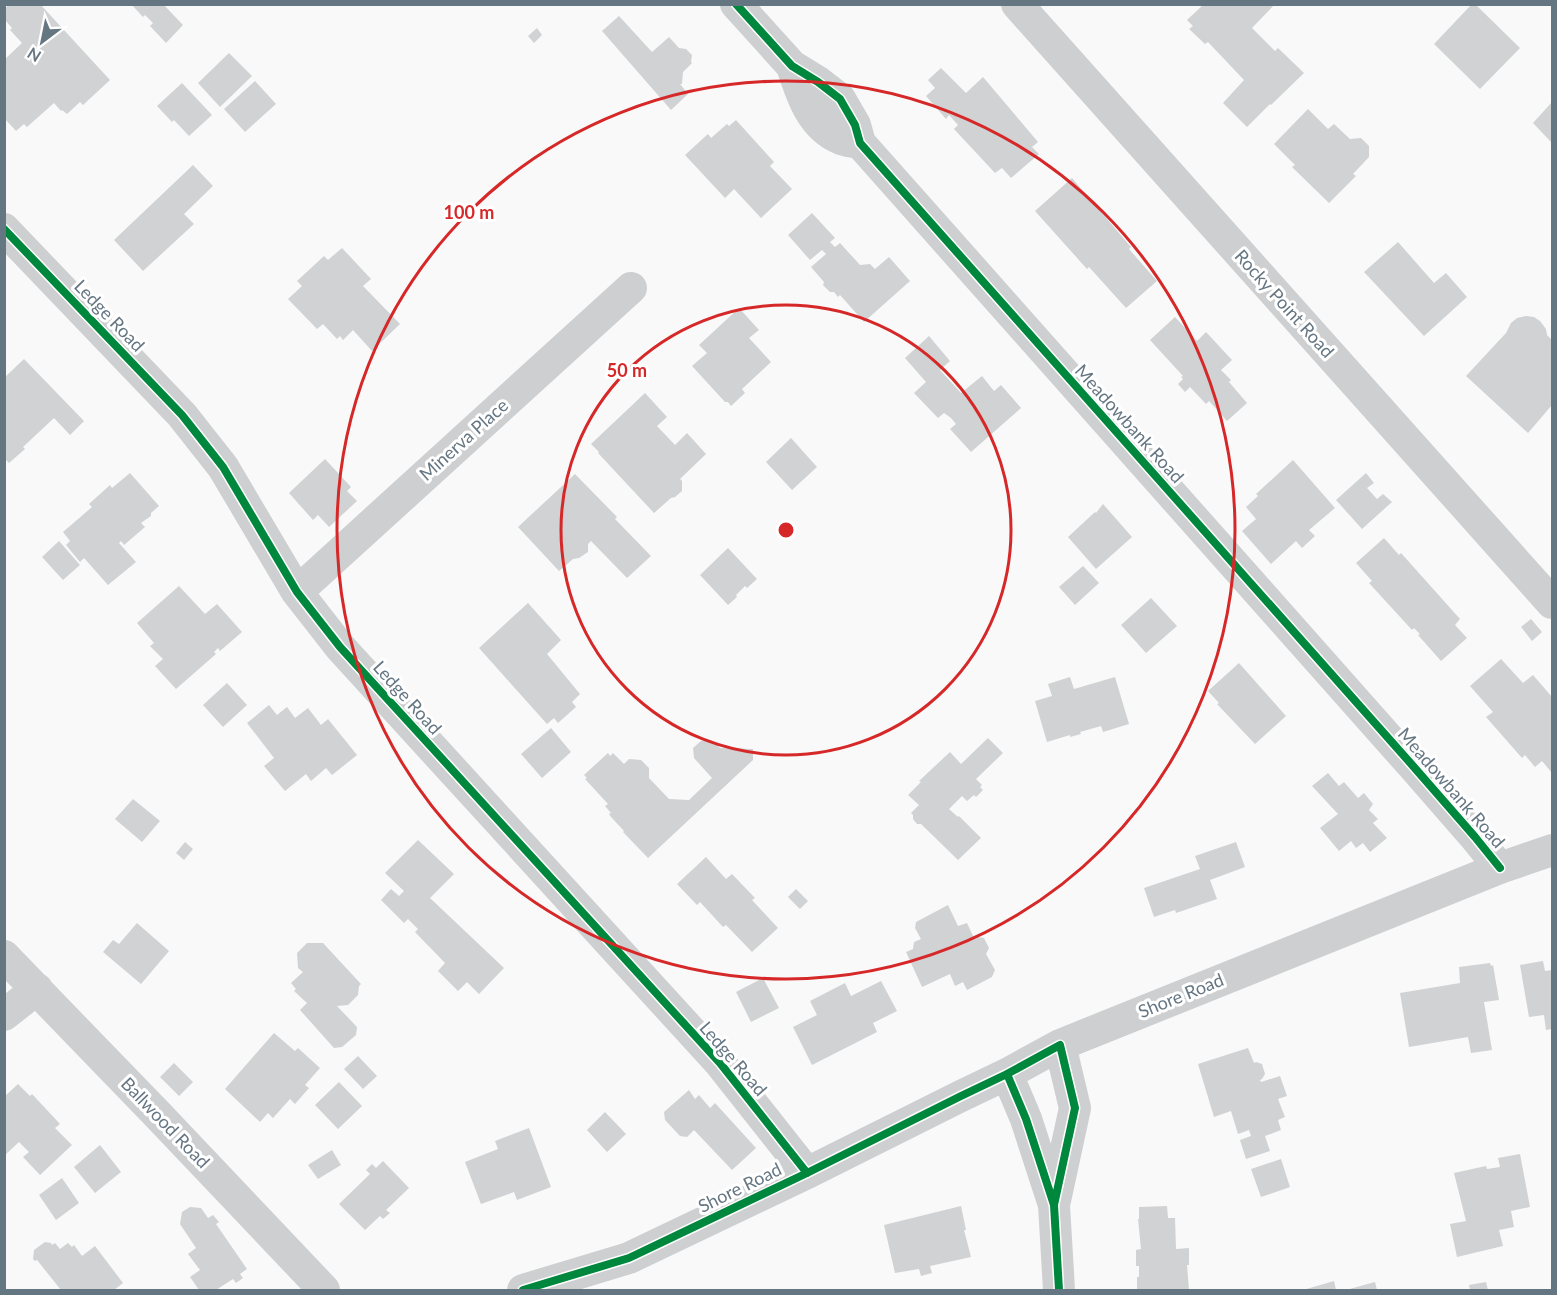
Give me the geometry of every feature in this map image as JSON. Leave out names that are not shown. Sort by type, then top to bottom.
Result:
[{"type":"street","name":"Meadowbank Road","points":[[736,4],[792,66],[840,99],[855,124],[860,143],[1421,775],[1500,868]]},
{"type":"street","name":"Rocky Point Road","points":[[1017,4],[1552,603]]},
{"type":"street","name":"Ledge Road","points":[[4,229],[182,415],[223,467],[297,592],[340,647],[720,1063],[807,1173]]},
{"type":"street","name":"Minerva Place","points":[[297,592],[631,288]]},
{"type":"street","name":"Shore Road","points":[[523,1290],[629,1258],[807,1173],[1007,1074],[1060,1045],[1500,868],[1552,850]]},
{"type":"street","name":"Ballwood Road","points":[[4,956],[324,1290]]},
{"type":"street","points":[[4,1015],[37,989]]},
{"type":"street","points":[[1054,1204],[1075,1108],[1060,1045]]},
{"type":"street","points":[[1007,1074],[1026,1119],[1054,1204],[1059,1290]]},
{"type":"building","points":[[9,4],[40,4],[110,80],[83,105],[80,102],[67,114],[54,103],[27,127],[24,124],[16,131],[4,118],[4,60],[22,43],[10,30],[12,28],[5,20],[5,9]]},
{"type":"building","points":[[131,4],[163,4],[183,25],[166,43],[150,26],[153,23],[145,15],[143,17]]},
{"type":"building","points":[[1204,4],[1275,4],[1252,28],[1275,51],[1278,48],[1304,73],[1247,127],[1223,103],[1244,80],[1208,42],[1205,44],[1189,29],[1193,26],[1187,20]]},
{"type":"building","points":[[1472,4],[1475,4],[1520,48],[1480,89],[1434,44]]},
{"type":"building","points":[[619,16],[652,52],[669,37],[679,48],[686,49],[692,55],[692,63],[683,72],[682,84],[680,84],[688,94],[671,110],[602,31]]},
{"type":"building","points":[[537,28],[542,35],[534,43],[528,36]]},
{"type":"building","points":[[229,53],[252,76],[220,107],[198,83]]},
{"type":"building","points":[[941,68],[966,93],[983,77],[1038,142],[1032,147],[1039,154],[1011,178],[1002,168],[995,173],[954,129],[958,125],[949,115],[946,119],[926,96],[935,88],[928,80]]},
{"type":"building","points":[[255,81],[276,104],[245,132],[224,109]]},
{"type":"building","points":[[182,83],[212,115],[189,136],[157,106]]},
{"type":"building","points":[[1552,102],[1552,143],[1533,123]]},
{"type":"building","points":[[1308,109],[1328,129],[1334,124],[1350,139],[1361,138],[1369,146],[1369,157],[1353,174],[1356,176],[1329,203],[1292,167],[1295,165],[1274,144]]},
{"type":"building","points":[[736,120],[774,162],[770,166],[792,189],[761,218],[734,189],[725,198],[685,155],[708,134],[711,138],[727,124],[729,126]]},
{"type":"building","points":[[193,165],[213,186],[184,214],[194,224],[143,271],[114,240]]},
{"type":"building","points":[[1072,178],[1157,281],[1126,308],[1035,211]]},
{"type":"building","points":[[812,213],[835,238],[830,242],[835,247],[840,243],[860,265],[870,264],[875,269],[889,257],[910,281],[864,322],[840,295],[838,297],[823,285],[824,282],[811,267],[826,254],[822,250],[810,260],[788,235]]},
{"type":"building","points":[[1398,242],[1434,283],[1446,273],[1467,297],[1424,336],[1364,272]]},
{"type":"building","points":[[342,248],[371,279],[363,286],[400,324],[372,351],[353,330],[343,340],[340,336],[337,339],[323,324],[317,329],[288,299],[302,286],[297,281],[324,256],[328,260]]},
{"type":"building","points":[[739,308],[759,330],[749,338],[771,362],[742,389],[745,393],[731,406],[692,366],[707,353],[699,345]]},
{"type":"building","points":[[1526,316],[1540,321],[1552,340],[1552,405],[1528,433],[1466,376],[1506,333],[1511,323],[1517,318]]},
{"type":"building","points":[[1175,317],[1197,341],[1206,332],[1232,360],[1221,370],[1247,403],[1227,421],[1209,401],[1206,404],[1190,387],[1185,392],[1178,384],[1183,376],[1150,340]]},
{"type":"building","points":[[929,336],[950,361],[940,370],[961,393],[982,376],[994,391],[1001,385],[1021,408],[971,452],[950,429],[956,424],[951,418],[944,413],[938,418],[914,393],[926,382],[905,358]]},
{"type":"building","points":[[24,359],[84,421],[70,435],[54,418],[9,463],[4,458],[4,378]]},
{"type":"building","points":[[645,393],[667,417],[657,426],[675,445],[687,433],[706,454],[680,479],[682,491],[654,513],[591,444]]},
{"type":"building","points":[[791,438],[817,467],[792,490],[766,462]]},
{"type":"building","points":[[325,459],[351,487],[347,491],[357,501],[329,527],[318,515],[313,520],[289,493]]},
{"type":"building","points":[[1293,460],[1335,508],[1309,530],[1315,536],[1302,548],[1296,541],[1271,564],[1242,531],[1256,519],[1246,507],[1258,496],[1256,494]]},
{"type":"building","points":[[130,473],[159,506],[141,523],[145,527],[124,545],[121,541],[119,543],[136,562],[108,585],[84,558],[80,562],[66,545],[70,541],[63,532],[92,507],[89,504],[110,485],[112,488]]},
{"type":"building","points":[[1366,473],[1374,483],[1367,488],[1377,499],[1383,494],[1392,502],[1362,529],[1336,500]]},
{"type":"building","points":[[575,474],[651,556],[627,578],[591,541],[588,544],[588,552],[573,559],[559,571],[518,527]]},
{"type":"building","points":[[1103,504],[1132,537],[1096,569],[1068,537]]},
{"type":"building","points":[[1384,538],[1399,555],[1401,553],[1460,619],[1455,625],[1467,638],[1441,661],[1418,635],[1420,634],[1414,628],[1412,630],[1369,583],[1372,581],[1356,563]]},
{"type":"building","points":[[59,541],[80,565],[63,580],[42,557]]},
{"type":"building","points":[[728,548],[757,579],[747,588],[745,586],[728,605],[700,575]]},
{"type":"building","points":[[1083,566],[1099,583],[1075,605],[1059,587]]},
{"type":"building","points":[[179,586],[205,614],[217,604],[242,632],[220,651],[218,648],[214,652],[216,654],[176,689],[155,666],[163,659],[150,646],[154,643],[137,623]]},
{"type":"building","points":[[1151,598],[1177,626],[1146,653],[1121,625]]},
{"type":"building","points":[[528,603],[561,640],[547,654],[580,694],[572,702],[576,707],[558,723],[554,718],[547,724],[479,648]]},
{"type":"building","points":[[1531,619],[1542,632],[1532,641],[1521,627]]},
{"type":"building","points":[[1501,659],[1523,683],[1533,675],[1552,697],[1552,773],[1542,761],[1535,767],[1525,755],[1522,758],[1486,717],[1493,712],[1470,686]]},
{"type":"building","points":[[1239,663],[1286,716],[1255,744],[1217,704],[1219,703],[1208,691]]},
{"type":"building","points":[[1070,677],[1074,689],[1115,677],[1129,724],[1103,732],[1101,726],[1080,732],[1081,734],[1047,742],[1035,701],[1052,696],[1048,684]]},
{"type":"building","points":[[227,683],[247,705],[223,727],[203,705]]},
{"type":"building","points":[[269,705],[277,715],[287,707],[295,718],[308,708],[321,725],[328,719],[357,755],[332,775],[326,768],[311,781],[306,774],[285,791],[264,766],[274,758],[247,723]]},
{"type":"building","points":[[551,728],[571,752],[542,778],[521,754]]},
{"type":"building","points":[[988,738],[1003,753],[976,779],[982,785],[980,787],[983,790],[976,797],[974,795],[967,801],[962,796],[949,809],[981,838],[958,860],[913,819],[911,813],[919,805],[908,795],[921,782],[919,781],[950,752],[961,764]]},
{"type":"building","points":[[701,741],[712,741],[720,748],[753,749],[753,760],[648,858],[611,817],[609,814],[611,813],[605,806],[608,804],[584,775],[608,753],[610,756],[613,753],[624,764],[629,759],[641,760],[649,768],[649,778],[669,799],[689,800],[712,778],[694,758],[693,748]]},
{"type":"building","points":[[1328,773],[1339,786],[1344,782],[1358,798],[1364,793],[1373,804],[1369,810],[1378,819],[1373,823],[1387,838],[1370,852],[1363,843],[1356,848],[1351,841],[1339,851],[1320,828],[1338,814],[1312,786]]},
{"type":"building","points":[[133,799],[160,821],[142,842],[115,819]]},
{"type":"building","points":[[418,840],[454,874],[430,898],[504,968],[479,994],[467,982],[458,991],[438,971],[445,963],[415,932],[418,929],[408,919],[404,923],[381,900],[391,889],[399,896],[404,891],[385,873]]},
{"type":"building","points":[[185,842],[193,849],[184,860],[176,853]]},
{"type":"building","points":[[1236,842],[1245,867],[1210,880],[1217,899],[1176,913],[1175,910],[1154,917],[1144,888],[1200,869],[1195,856]]},
{"type":"building","points":[[706,857],[726,879],[732,874],[755,898],[752,900],[778,928],[752,952],[726,925],[723,927],[700,902],[697,905],[677,884]]},
{"type":"building","points":[[796,889],[808,901],[800,909],[788,897]]},
{"type":"building","points":[[948,905],[958,926],[967,923],[974,938],[984,938],[989,948],[986,954],[995,970],[992,977],[967,990],[963,982],[955,986],[950,974],[922,987],[906,952],[913,949],[914,942],[921,939],[915,928],[916,922]]},
{"type":"building","points":[[137,923],[169,951],[141,984],[103,952],[113,940],[119,944]]},
{"type":"building","points":[[307,943],[323,943],[361,984],[358,995],[348,1005],[337,1006],[357,1027],[356,1035],[342,1047],[334,1048],[300,1010],[307,1003],[294,991],[296,989],[291,983],[303,972],[298,968],[297,953]]},
{"type":"building","points":[[1543,961],[1545,971],[1552,970],[1552,1029],[1546,1030],[1544,1015],[1529,1017],[1520,965]]},
{"type":"building","points":[[1490,963],[1491,966],[1493,965],[1499,1000],[1484,1002],[1492,1050],[1471,1053],[1468,1037],[1409,1047],[1400,993],[1460,983],[1459,967]]},
{"type":"building","points":[[763,978],[779,1008],[751,1022],[736,992]]},
{"type":"building","points":[[881,981],[897,1011],[873,1023],[877,1032],[812,1065],[793,1027],[817,1015],[810,1001],[845,983],[851,996]]},
{"type":"building","points":[[274,1033],[295,1051],[298,1048],[320,1068],[305,1085],[309,1088],[295,1104],[290,1099],[273,1118],[268,1113],[260,1122],[225,1089]]},
{"type":"building","points":[[1248,1048],[1254,1063],[1262,1064],[1265,1074],[1261,1082],[1280,1076],[1287,1096],[1278,1099],[1285,1117],[1278,1120],[1281,1130],[1265,1136],[1270,1151],[1246,1159],[1240,1140],[1251,1136],[1249,1130],[1238,1134],[1231,1111],[1214,1117],[1198,1064]]},
{"type":"building","points":[[358,1056],[377,1076],[363,1089],[344,1069]]},
{"type":"building","points":[[174,1063],[193,1082],[179,1096],[160,1077]]},
{"type":"building","points":[[339,1082],[362,1106],[338,1129],[315,1105]]},
{"type":"building","points":[[18,1084],[30,1096],[32,1094],[60,1124],[55,1128],[72,1145],[40,1175],[23,1157],[29,1152],[19,1142],[4,1156],[4,1097]]},
{"type":"building","points":[[689,1090],[695,1099],[699,1095],[710,1108],[715,1103],[756,1148],[732,1170],[694,1130],[687,1137],[680,1136],[665,1120],[664,1112]]},
{"type":"building","points":[[605,1112],[626,1134],[607,1152],[587,1130]]},
{"type":"building","points":[[529,1128],[551,1187],[517,1200],[514,1192],[481,1204],[465,1162],[498,1149],[495,1141]]},
{"type":"building","points":[[100,1145],[121,1172],[95,1193],[74,1167]]},
{"type":"building","points":[[332,1150],[341,1165],[318,1179],[308,1165]]},
{"type":"building","points":[[1520,1154],[1530,1207],[1511,1211],[1514,1227],[1499,1230],[1503,1246],[1457,1257],[1450,1224],[1466,1221],[1454,1173],[1486,1166],[1487,1169],[1500,1167],[1498,1158]]},
{"type":"building","points":[[1281,1159],[1290,1187],[1261,1197],[1251,1169]]},
{"type":"building","points":[[383,1161],[409,1188],[386,1210],[390,1213],[383,1219],[380,1216],[365,1230],[339,1204],[370,1174],[366,1170],[372,1164],[376,1168]]},
{"type":"building","points":[[62,1178],[79,1203],[56,1220],[39,1195]]},
{"type":"building","points":[[961,1206],[971,1257],[930,1266],[932,1273],[921,1276],[919,1269],[895,1273],[884,1225]]},
{"type":"building","points":[[1167,1206],[1168,1218],[1175,1218],[1176,1249],[1189,1248],[1189,1265],[1187,1265],[1189,1290],[1137,1289],[1139,1266],[1136,1266],[1136,1250],[1141,1249],[1139,1207]]},
{"type":"building","points":[[190,1207],[201,1208],[208,1218],[213,1215],[219,1222],[216,1224],[247,1269],[240,1274],[243,1278],[236,1283],[233,1279],[216,1290],[199,1290],[190,1277],[200,1270],[188,1254],[196,1248],[180,1224],[182,1212]]},
{"type":"building","points":[[45,1242],[52,1245],[55,1243],[60,1249],[68,1243],[72,1247],[74,1245],[82,1256],[95,1246],[123,1283],[114,1290],[61,1290],[37,1260],[33,1259],[34,1250]]},
{"type":"building","points":[[1334,1281],[1336,1290],[1303,1290]]},
{"type":"building","points":[[1375,1282],[1377,1290],[1346,1290]]},
{"type":"building","points":[[1486,1282],[1488,1290],[1470,1290],[1469,1285]]},
{"type":"cycle path","points":[[736,4],[792,66],[840,99],[855,125],[860,143],[1413,766],[1500,868]]},
{"type":"cycle path","points":[[4,229],[182,415],[223,467],[297,592],[340,647],[720,1063],[807,1173]]},
{"type":"cycle path","points":[[523,1290],[629,1258],[807,1173],[1007,1074],[1060,1045],[1075,1108],[1054,1205]]},
{"type":"cycle path","points":[[1007,1074],[1026,1119],[1054,1205],[1059,1290]]}]
